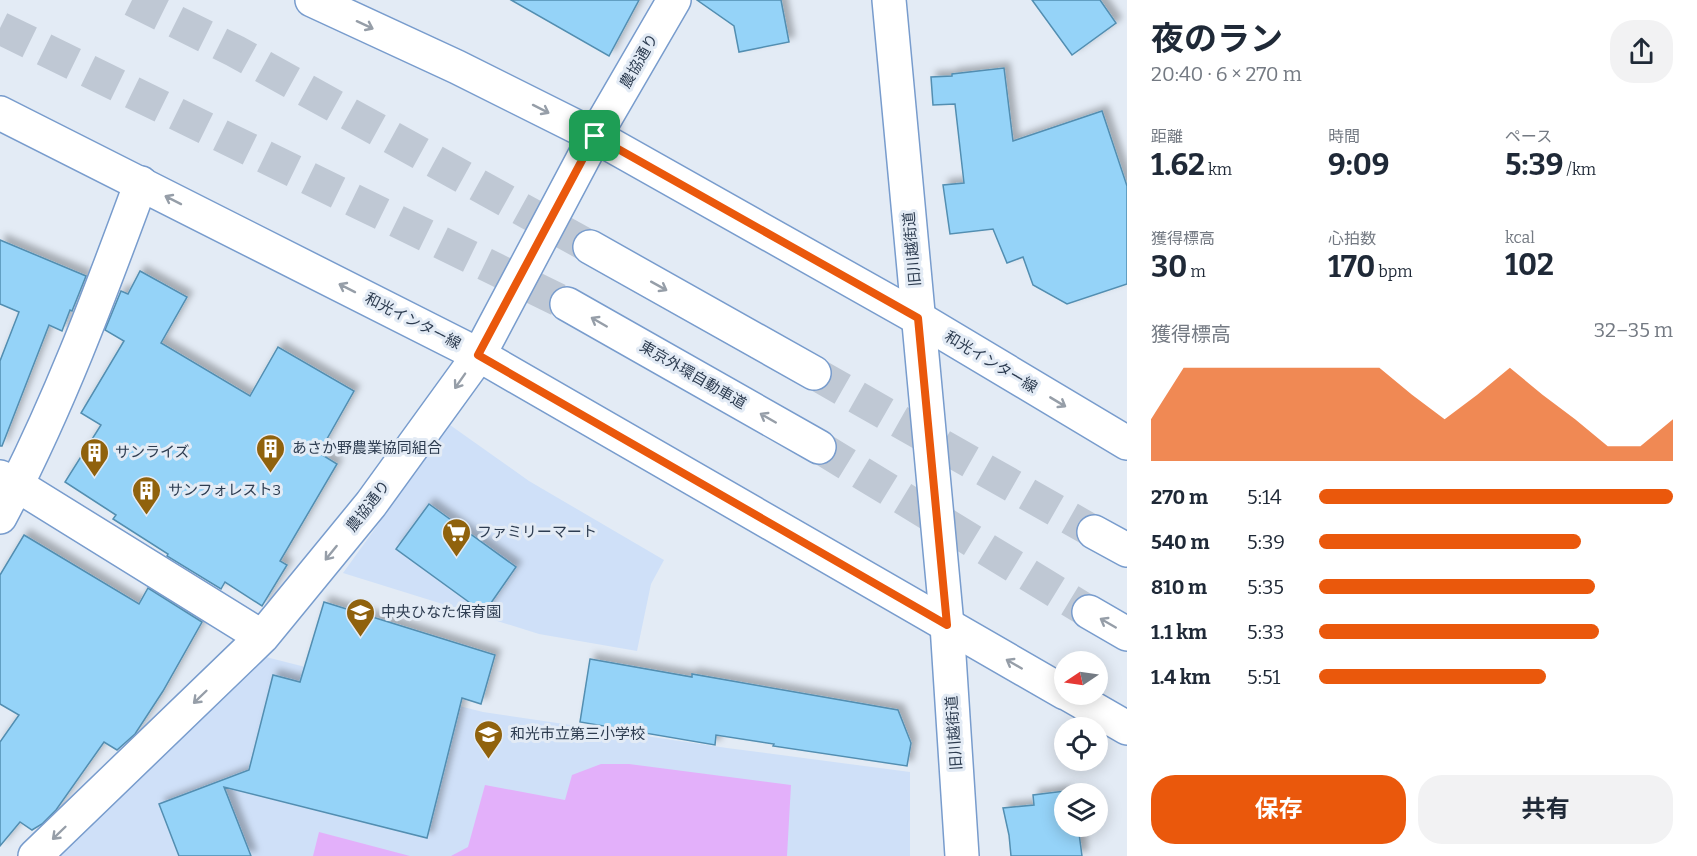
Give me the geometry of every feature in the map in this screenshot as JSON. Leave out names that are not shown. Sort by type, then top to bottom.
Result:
[{"type":"main road","name":"和光インター線","points":[[312,0],[457,67],[595,136],[918,318],[1127,443]]},
{"type":"main road","name":"農協通り","points":[[35,856],[262,637],[371,504],[478,355],[595,136],[674,0]]},
{"type":"main road","name":"旧川越街道","points":[[889,0],[947,625],[962,856]]},
{"type":"main road","name":"和光インター線","points":[[0,113],[478,355],[1054,687]]},
{"type":"main road","points":[[0,517],[8,481],[58,399],[141,183]]},
{"type":"main road","points":[[590,247],[814,373]]},
{"type":"main road","name":"東京外環自動車道","points":[[567,304],[819,447]]},
{"type":"main road","points":[[8,481],[262,637]]},
{"type":"main road","points":[[1094,532],[1127,550]]},
{"type":"main road","points":[[1089,612],[1127,634]]},
{"type":"main road","name":"和光インター線","points":[[1086,705],[1127,728]]},
{"type":"shaded area","points":[[450,425],[529,481],[664,560],[651,584],[637,651],[539,634],[343,573]]},
{"type":"shaded area","name":"和光市立第三小学校","points":[[266,657],[483,712],[910,772],[910,856],[58,856]]},
{"type":"shaded area","points":[[601,764],[629,764],[791,785],[787,856],[451,856],[468,847],[485,785],[565,800],[572,775]]},
{"type":"shaded area","points":[[319,832],[410,856],[313,856]]},
{"type":"building","points":[[511,0],[639,0],[609,56]]},
{"type":"building","points":[[697,0],[781,0],[789,42],[739,52],[734,26]]},
{"type":"building","points":[[1032,0],[1100,0],[1116,23],[1072,55]]},
{"type":"building","points":[[1004,68],[1013,141],[1102,111],[1127,186],[1127,284],[1067,304],[1033,285],[1023,257],[1007,263],[993,229],[950,234],[943,185],[964,183],[955,104],[933,105],[931,77]]},
{"type":"building","points":[[0,240],[86,276],[62,331],[49,325],[2,446],[0,446],[0,361],[19,312],[0,304]]},
{"type":"building","points":[[140,271],[187,297],[161,343],[250,396],[278,347],[354,391],[319,453],[337,464],[280,561],[287,565],[262,606],[225,582],[221,589],[167,556],[168,554],[113,519],[116,515],[65,482],[101,425],[81,413],[124,341],[105,330],[121,291],[128,294]]},
{"type":"building","name":"ファミリーマート","points":[[429,504],[516,567],[484,613],[396,549]]},
{"type":"building","points":[[24,535],[139,604],[148,588],[202,622],[163,691],[135,734],[117,750],[104,742],[56,810],[42,824],[32,830],[20,822],[0,846],[0,742],[19,715],[0,704],[0,575]]},
{"type":"building","points":[[324,602],[495,655],[481,704],[462,698],[427,838],[224,787],[251,856],[179,856],[159,804],[249,770],[273,675],[300,682]]},
{"type":"building","points":[[590,659],[692,677],[692,674],[898,710],[911,743],[907,766],[716,735],[715,745],[580,722]]},
{"type":"building","points":[[1054,792],[1054,837],[1079,837],[1082,856],[1011,856],[1003,808],[1034,805],[1033,795]]},
{"type":"tunnel","points":[[132,0],[235,51],[590,247]]},
{"type":"tunnel","points":[[0,28],[567,304]]},
{"type":"tunnel","points":[[814,373],[1094,532]]},
{"type":"tunnel","points":[[819,447],[1089,612]]},
{"type":"place","name":"あさか野農業協同組合","points":[[271,474]]},
{"type":"place","name":"サンライズ","points":[[94,478]]},
{"type":"place","name":"サンフォレスト3","points":[[147,516]]},
{"type":"place","name":"ファミリーマート","points":[[456,558]]},
{"type":"place","name":"中央ひなた保育園","points":[[360,638]]},
{"type":"place","name":"和光市立第三小学校","points":[[489,760]]},
{"type":"route","points":[[595,136],[918,318],[947,625],[478,355],[595,136]]}]
